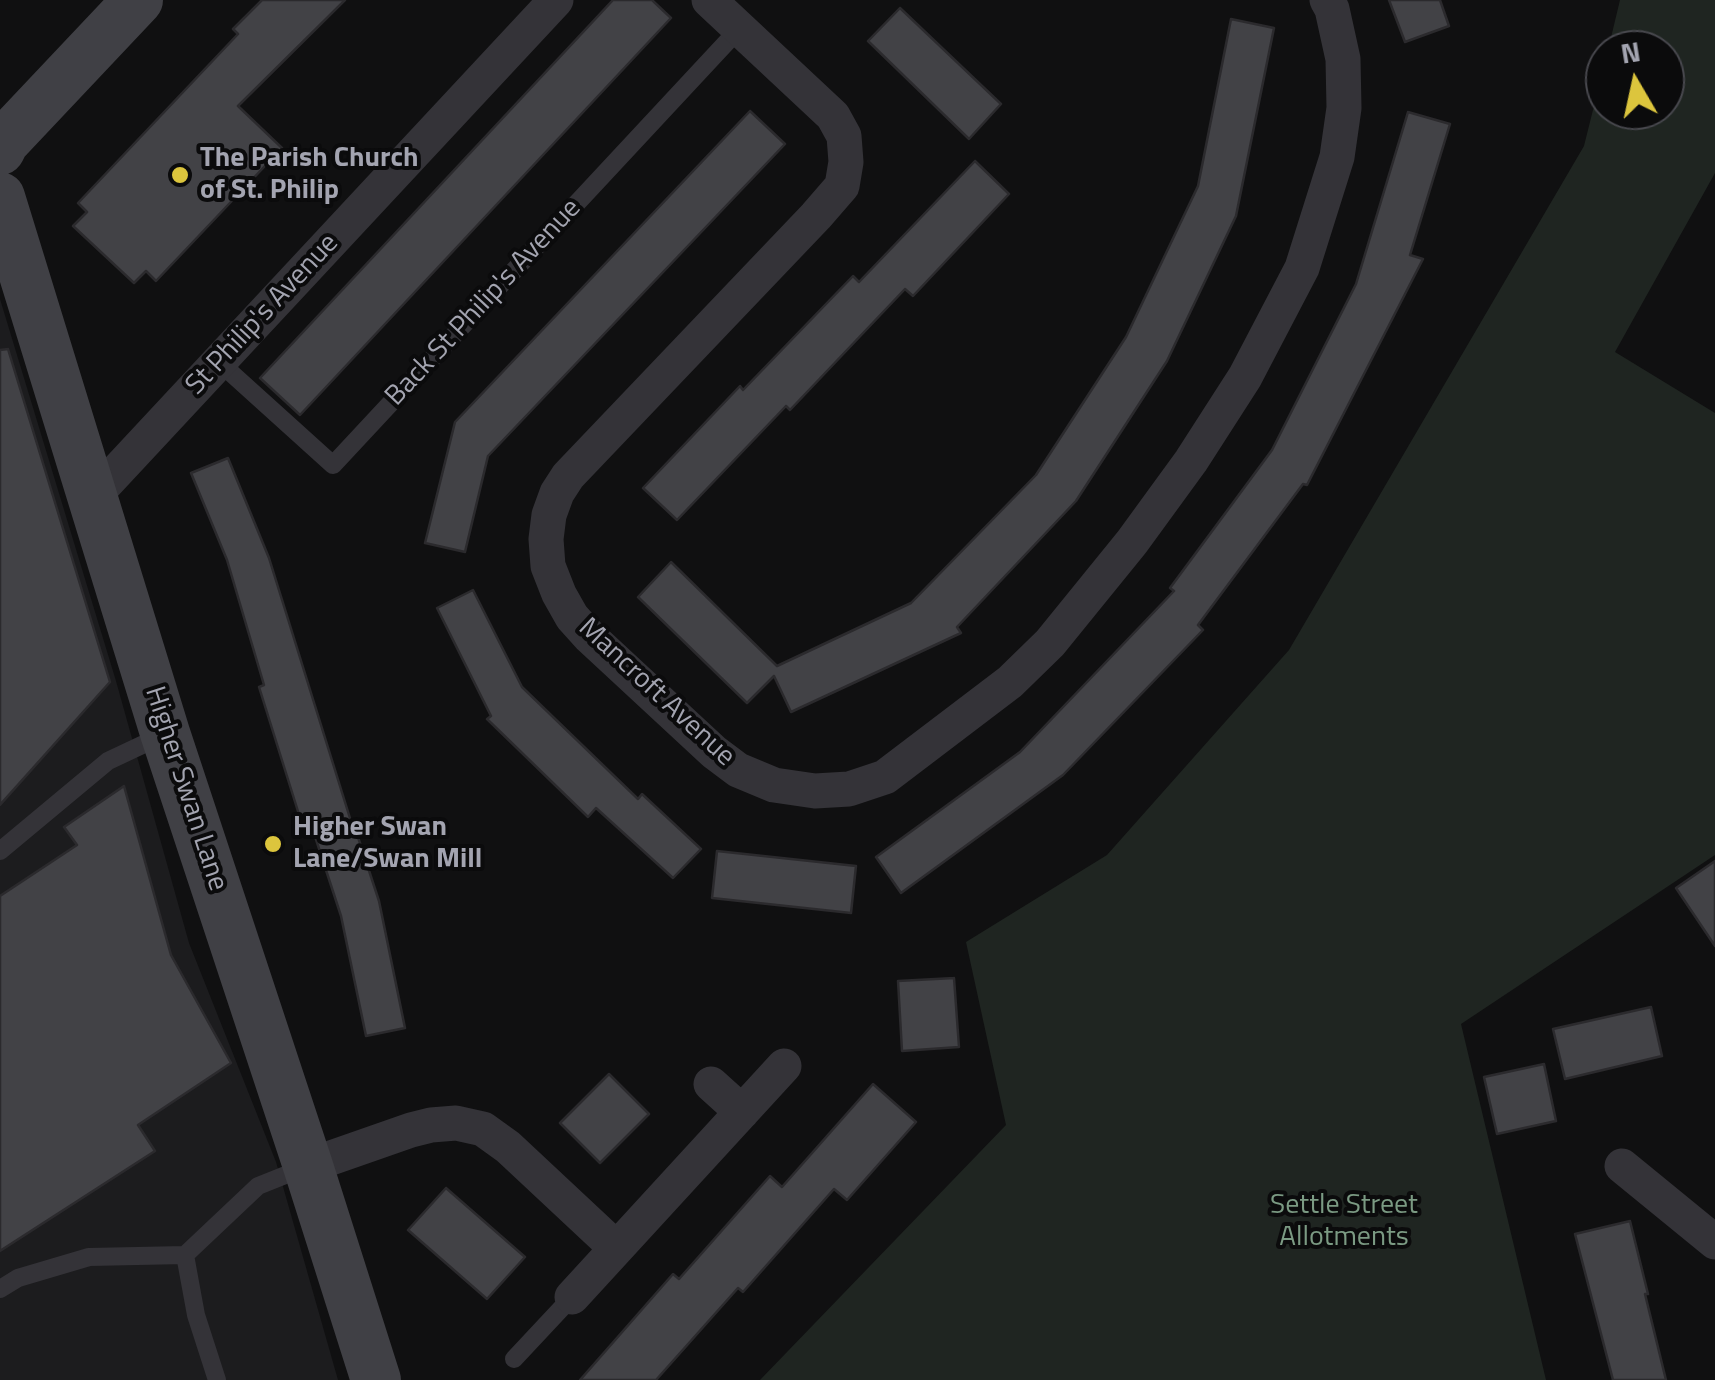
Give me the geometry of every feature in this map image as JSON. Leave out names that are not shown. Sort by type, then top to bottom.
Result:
[{"type":"street","points":[[0,150],[138,0]]},
{"type":"street","name":"St Philip's Avenue","points":[[92,498],[556,0]]},
{"type":"street","name":"Mancroft Avenue","points":[[709,0],[833,116],[844,136],[846,162],[842,186],[568,476],[549,516],[548,566],[572,617],[714,752],[738,770],[774,784],[815,791],[848,790],[885,777],[1010,682],[1062,629],[1191,461],[1244,377],[1302,268],[1337,157],[1344,108],[1342,58],[1327,0]]},
{"type":"street","name":"Higher Swan Lane","points":[[0,196],[166,734],[376,1380]]},
{"type":"street","points":[[572,1296],[784,1066]]},
{"type":"street","points":[[711,1084],[742,1112]]},
{"type":"street","points":[[308,1166],[410,1130],[456,1123],[483,1129],[508,1147],[616,1248]]},
{"type":"street","points":[[1622,1166],[1715,1242]]},
{"type":"lane","name":"Back St Philip's Avenue","points":[[219,362],[333,465],[739,29]]},
{"type":"lane","points":[[0,851],[108,760],[166,734]]},
{"type":"lane","points":[[0,1289],[18,1278],[89,1257],[185,1255],[258,1186],[308,1166]]},
{"type":"lane","points":[[185,1255],[196,1315],[217,1380]]},
{"type":"lane","points":[[514,1359],[572,1296]]},
{"type":"shaded area","points":[[0,299],[116,681],[189,943],[276,1162],[338,1380],[0,1380]]},
{"type":"green space","name":"Settle Street Allotments","points":[[1620,0],[1715,0],[1715,173],[1615,352],[1715,413],[1715,855],[1461,1024],[1546,1380],[760,1380],[1006,1125],[966,942],[1107,855],[1289,650],[1584,146],[1588,130],[1685,130],[1685,30],[1613,30]]},
{"type":"building","name":"The Parish Church of St. Philip","points":[[262,0],[345,0],[238,106],[282,148],[156,281],[146,271],[134,283],[73,226],[87,212],[78,203],[238,34],[233,29]]},
{"type":"building","points":[[613,0],[652,0],[671,18],[300,415],[260,378]]},
{"type":"building","points":[[1389,0],[1440,0],[1449,26],[1405,42]]},
{"type":"building","points":[[900,8],[1001,104],[969,139],[868,41]]},
{"type":"building","points":[[1231,19],[1274,28],[1236,216],[1167,361],[1076,501],[957,627],[961,633],[791,712],[774,676],[747,703],[638,597],[671,562],[777,666],[911,603],[1036,475],[1126,337],[1198,186]]},
{"type":"building","points":[[750,111],[785,144],[488,456],[465,552],[425,543],[455,422]]},
{"type":"building","points":[[1408,112],[1450,124],[1410,255],[1423,259],[1307,485],[1303,484],[1198,625],[1203,630],[1063,775],[901,893],[876,857],[1020,752],[1174,591],[1170,588],[1272,450],[1356,284]]},
{"type":"building","points":[[975,161],[1009,194],[913,296],[905,289],[790,410],[786,406],[677,520],[643,488],[853,276],[859,282]]},
{"type":"building","points":[[8,349],[110,682],[0,805],[0,350]]},
{"type":"building","points":[[228,458],[269,558],[379,901],[405,1028],[366,1036],[341,916],[309,818],[301,821],[259,687],[264,685],[227,560],[191,473]]},
{"type":"building","points":[[473,590],[522,687],[638,799],[642,794],[701,849],[673,878],[596,808],[588,817],[487,719],[491,716],[437,608]]},
{"type":"building","points":[[124,786],[171,955],[231,1063],[138,1125],[155,1151],[0,1251],[0,896],[77,845],[64,827]]},
{"type":"building","points":[[717,851],[856,866],[851,913],[712,898]]},
{"type":"building","points":[[1715,861],[1715,946],[1676,888]]},
{"type":"building","points":[[954,978],[959,1047],[902,1051],[898,981]]},
{"type":"building","points":[[1651,1007],[1662,1056],[1565,1079],[1553,1029]]},
{"type":"building","points":[[1544,1064],[1556,1121],[1497,1134],[1484,1077]]},
{"type":"building","points":[[609,1074],[649,1114],[600,1163],[560,1123]]},
{"type":"building","points":[[873,1084],[916,1122],[847,1200],[834,1189],[743,1292],[738,1288],[656,1380],[580,1380],[673,1274],[679,1279],[770,1176],[782,1187]]},
{"type":"building","points":[[446,1188],[525,1257],[487,1299],[408,1230]]},
{"type":"building","points":[[1630,1221],[1666,1380],[1613,1380],[1575,1234]]},
{"type":"place","name":"The Parish Church of St. Philip","points":[[180,175]]},
{"type":"place","name":"Higher Swan Lane/Swan Mill","points":[[273,844]]}]
